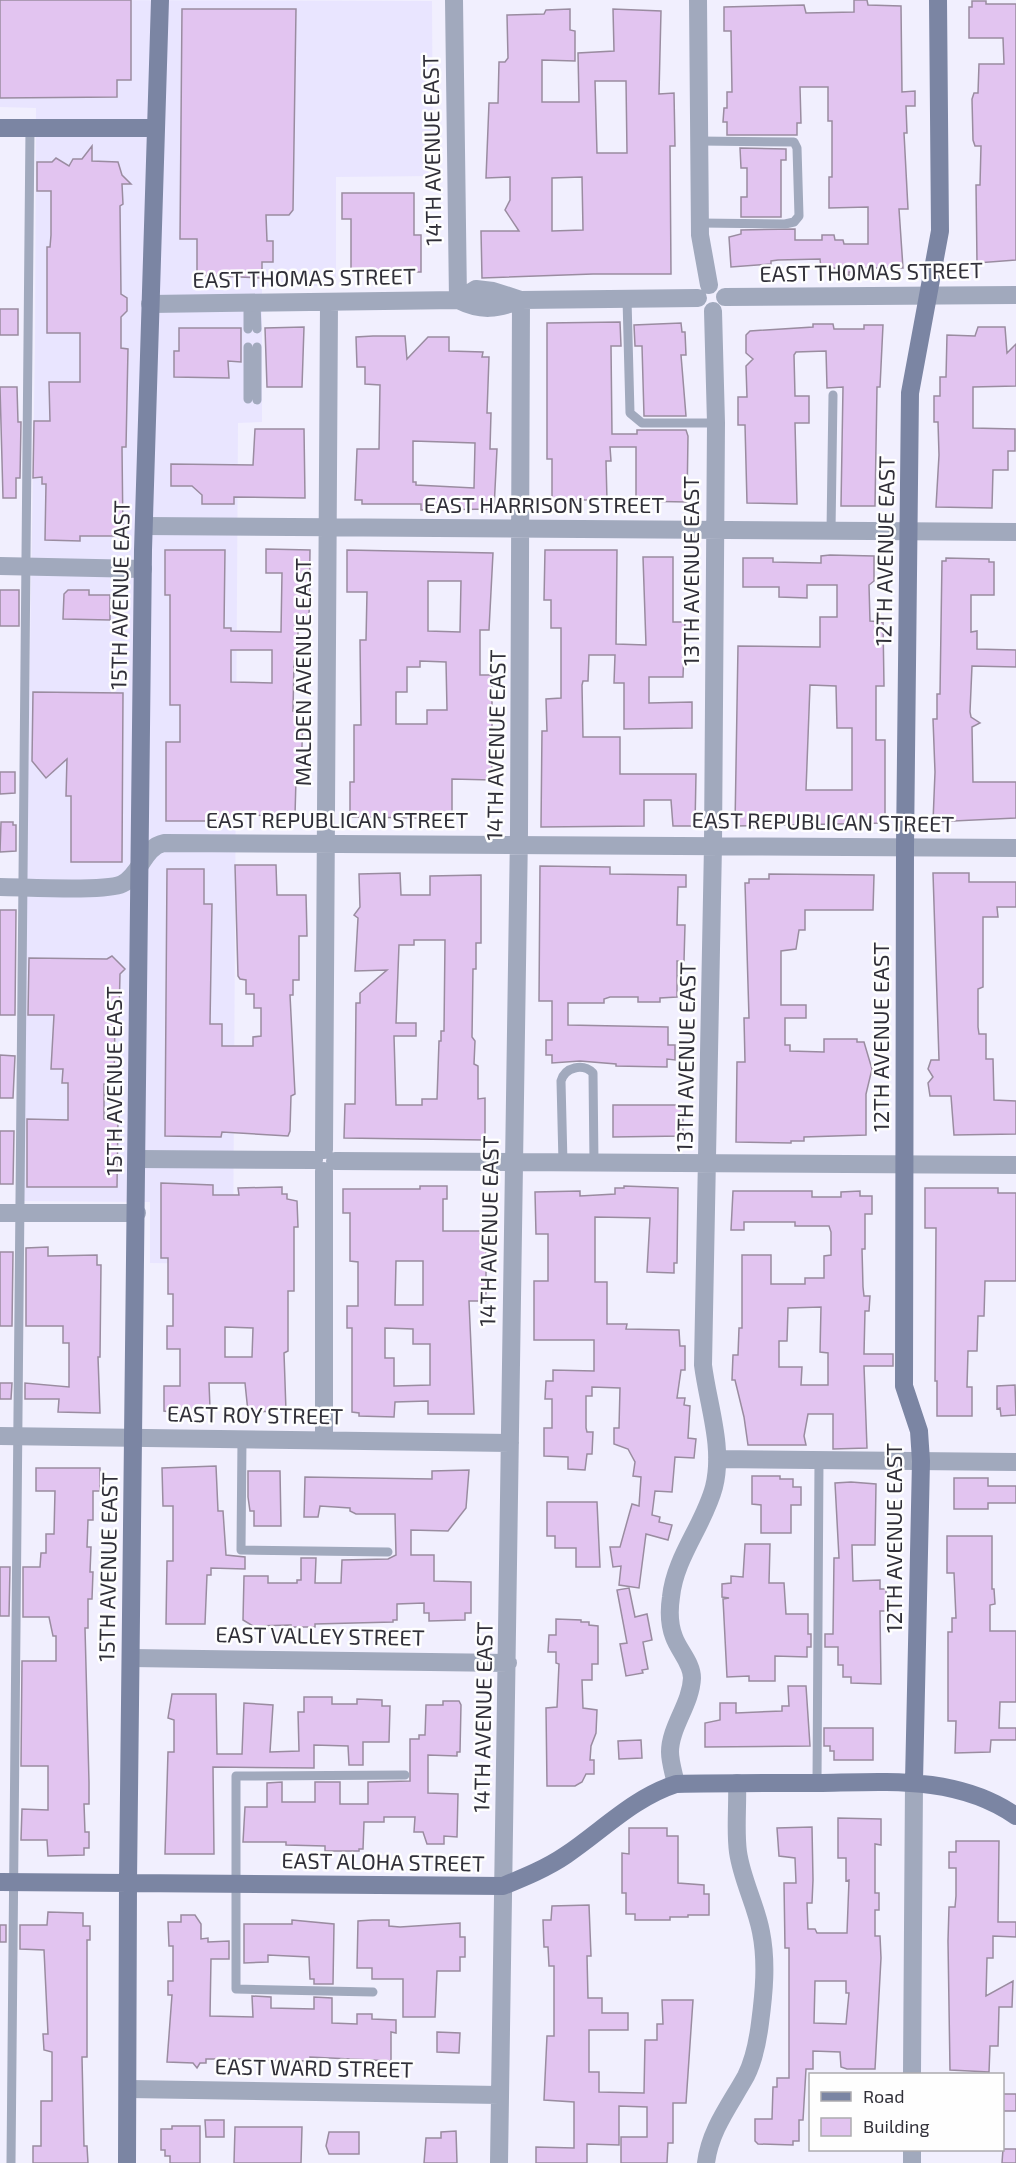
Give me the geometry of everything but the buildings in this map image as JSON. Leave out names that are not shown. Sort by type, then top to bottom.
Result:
[{"type":"street","name":"15TH AVENUE EAST","points":[[127,2163],[128,1882],[143,568],[160,0]]},
{"type":"street","name":"14TH AVENUE EAST","points":[[454,0],[458,300]]},
{"type":"street","points":[[698,0],[700,223],[704,291],[702,307],[713,312],[723,307],[726,297],[721,287],[704,291]]},
{"type":"street","name":"12TH AVENUE EAST","points":[[912,2073],[914,1782],[921,1461],[919,1431],[904,1386],[905,847],[910,393],[940,231],[938,0]]},
{"type":"street","points":[[0,128],[155,128]]},
{"type":"street","name":"EAST THOMAS STREET","points":[[150,303],[458,300],[476,290],[493,291],[521,300],[627,298],[704,291]]},
{"type":"street","name":"EAST THOMAS STREET","points":[[726,297],[1016,295]]},
{"type":"street","name":"14TH AVENUE EAST","points":[[499,2163],[519,844],[522,530],[521,300]]},
{"type":"street","name":"MALDEN AVENUE EAST","points":[[324,1439],[326,527],[329,303]]},
{"type":"street","name":"13TH AVENUE EAST","points":[[676,1784],[670,1752],[692,1677],[684,1653],[674,1639],[669,1618],[671,1594],[676,1574],[705,1513],[714,1486],[717,1459],[703,1365],[713,845],[716,531],[713,312]]},
{"type":"street","name":"EAST HARRISON STREET","points":[[144,526],[1016,532]]},
{"type":"street","points":[[0,566],[143,568]]},
{"type":"street","name":"EAST REPUBLICAN STREET","points":[[0,887],[112,887],[125,882],[141,865],[152,848],[164,843],[1016,848]]},
{"type":"street","points":[[138,1159],[1016,1165]]},
{"type":"street","points":[[9,1213],[137,1213]]},
{"type":"street","name":"EAST ROY STREET","points":[[9,1436],[510,1443]]},
{"type":"street","points":[[717,1459],[1016,1462]]},
{"type":"street","name":"EAST VALLEY STREET","points":[[131,1658],[508,1663]]},
{"type":"street","name":"EAST ALOHA STREET","points":[[7,1882],[503,1886],[535,1873],[566,1855],[629,1806],[654,1791],[676,1784],[914,1782],[956,1788],[993,1802],[1016,1816]]},
{"type":"street","points":[[706,2163],[708,2146],[714,2130],[747,2073],[759,2027],[763,1997],[765,1963],[761,1930],[743,1878],[738,1851],[737,1784]]},
{"type":"street","name":"EAST WARD STREET","points":[[129,2089],[499,2095]]},
{"type":"lane","points":[[11,2163],[7,1882],[9,1213],[23,887],[30,128]]},
{"type":"lane","points":[[699,141],[794,142],[797,148],[799,216],[794,222],[785,224],[700,223]]},
{"type":"lane","points":[[627,298],[630,413],[642,423],[716,423]]},
{"type":"lane","points":[[252,303],[252,329]]},
{"type":"lane","points":[[252,347],[252,400]]},
{"type":"lane","points":[[831,531],[833,395]]},
{"type":"lane","points":[[563,1163],[561,1081],[563,1073],[569,1068],[584,1068],[593,1073],[594,1163]]},
{"type":"lane","points":[[242,1438],[241,1550],[388,1552]]},
{"type":"lane","points":[[817,1783],[819,1460]]},
{"type":"lane","points":[[373,1992],[236,1989],[236,1776],[405,1775]]},
{"type":"shaded area","points":[[0,0],[432,1],[433,176],[336,177],[336,286],[262,287],[262,422],[238,423],[233,1264],[150,1263],[150,1202],[21,1201],[35,346],[36,108],[0,107]]}]
